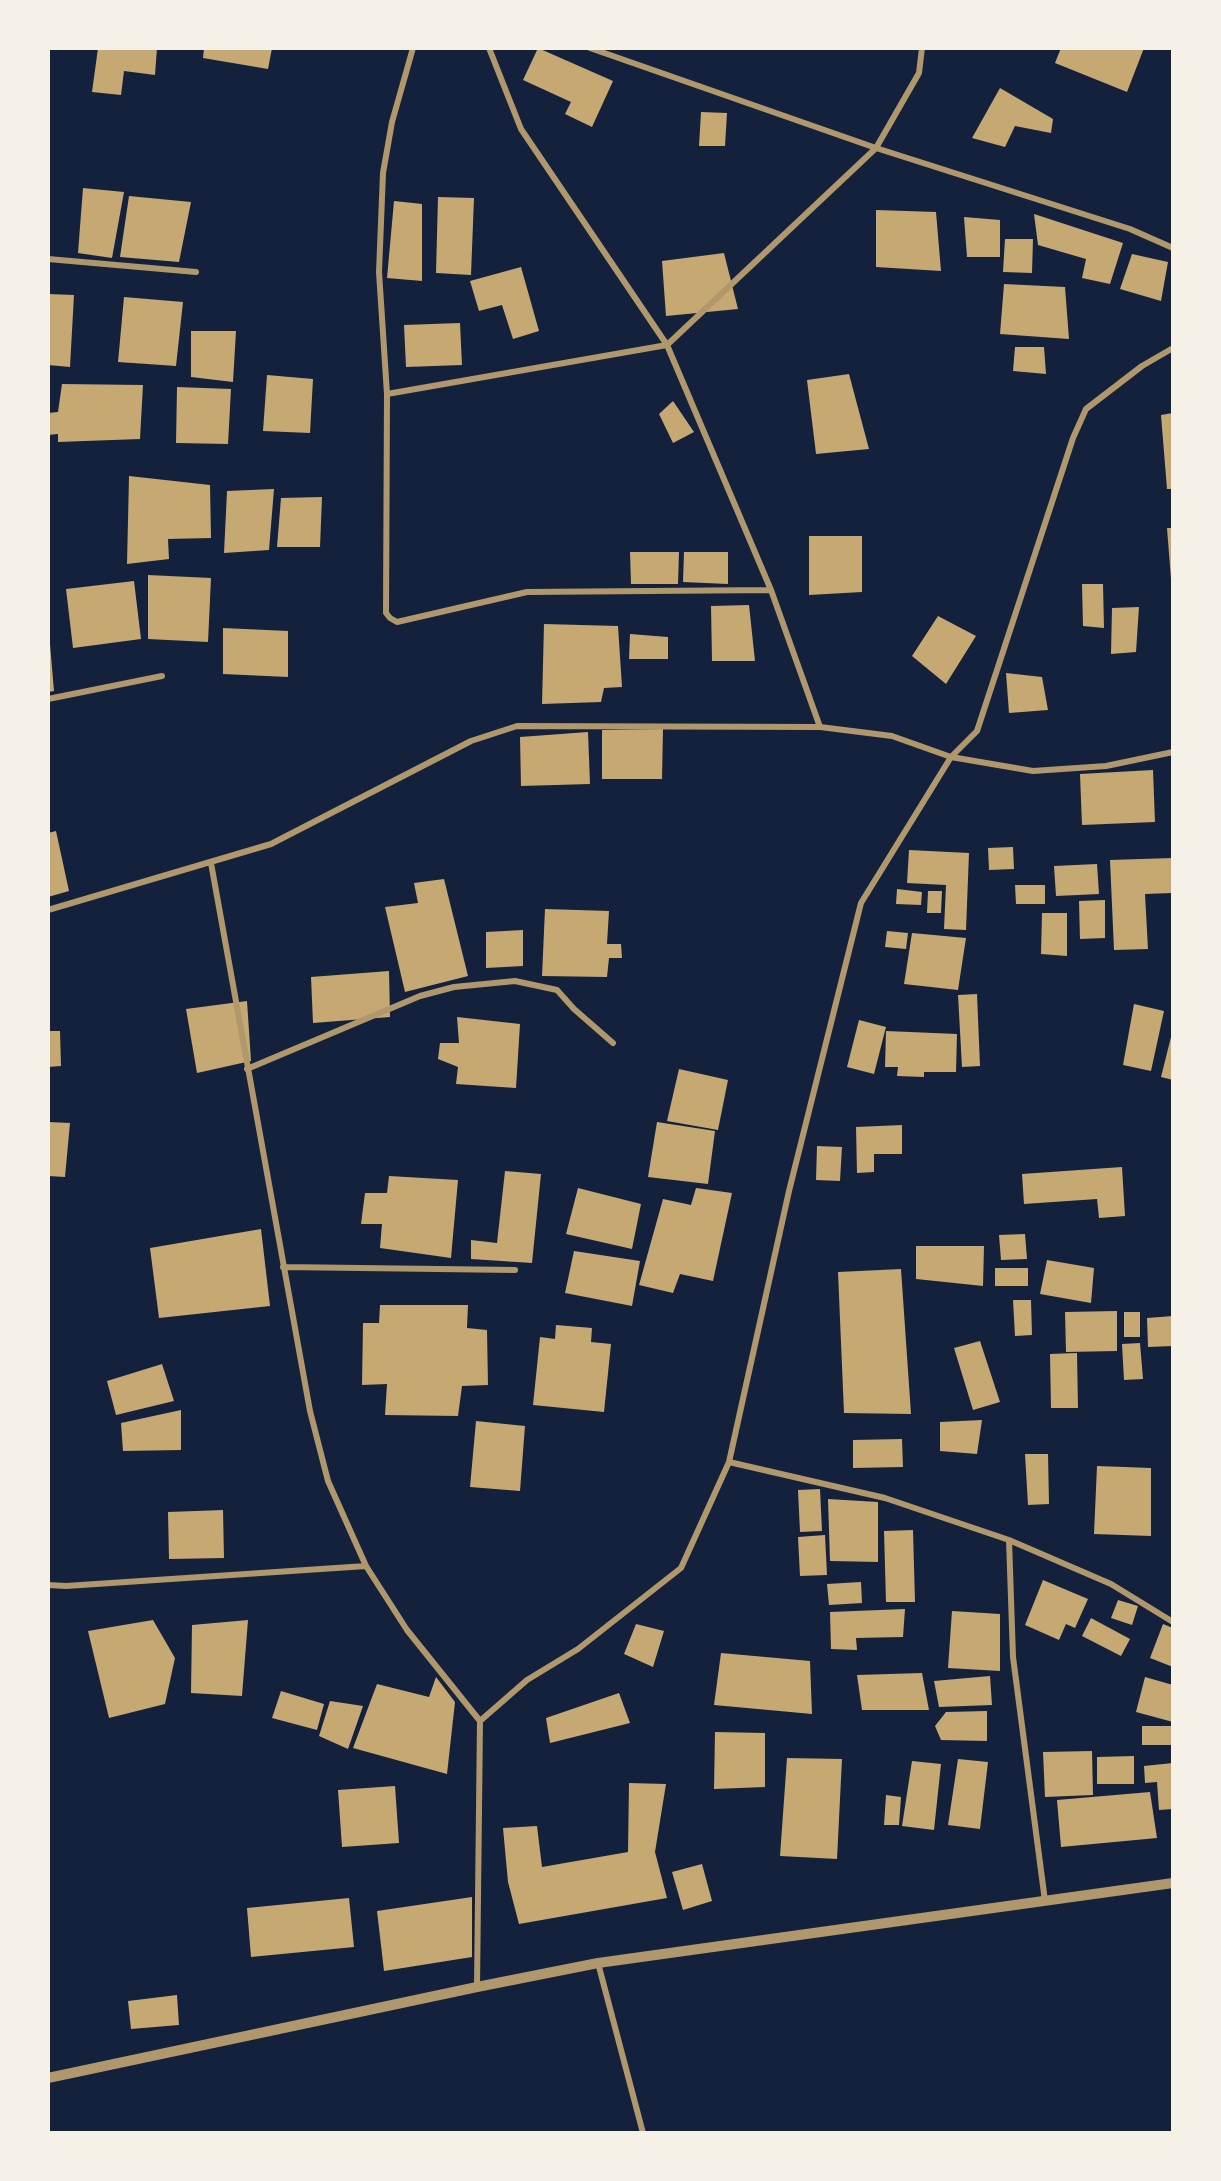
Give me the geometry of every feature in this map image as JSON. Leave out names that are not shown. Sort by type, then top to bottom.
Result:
[{"type":"street","points":[[413,48],[392,122],[383,173],[379,272],[387,394],[386,613],[397,622],[526,592],[771,590]]},
{"type":"street","points":[[489,48],[521,129],[667,345],[771,590],[820,727]]},
{"type":"street","points":[[590,48],[876,148],[1130,229],[1173,248]]},
{"type":"street","points":[[387,394],[667,345],[876,148],[920,73],[922,48]]},
{"type":"street","points":[[48,260],[196,272]]},
{"type":"street","points":[[480,1721],[527,1680],[578,1649],[681,1568],[729,1462],[789,1191],[861,903],[951,758],[976,730],[1073,438],[1086,409],[1142,366],[1173,348]]},
{"type":"street","points":[[48,699],[162,676]]},
{"type":"street","points":[[48,910],[272,844],[471,741],[517,726],[820,727],[891,736],[951,758],[1033,771],[1107,766],[1173,752]]},
{"type":"street","points":[[211,862],[310,1412],[328,1480],[366,1566],[408,1630],[480,1721],[477,1987]]},
{"type":"street","points":[[247,1069],[420,996],[454,987],[515,981],[558,990],[574,1009],[613,1044]]},
{"type":"street","points":[[283,1267],[515,1270]]},
{"type":"street","points":[[729,1462],[885,1498],[1009,1540],[1111,1584],[1173,1622]]},
{"type":"street","points":[[1009,1540],[1013,1657],[1045,1901]]},
{"type":"street","points":[[48,1585],[66,1586],[366,1566]]},
{"type":"street","points":[[48,2078],[598,1963],[1173,1883]]},
{"type":"street","points":[[598,1963],[643,2133]]},
{"type":"building","points":[[98,48],[157,48],[155,75],[124,71],[121,95],[92,92]]},
{"type":"building","points":[[204,48],[272,48],[268,69],[203,58]]},
{"type":"building","points":[[538,48],[613,81],[592,127],[565,114],[571,102],[523,80]]},
{"type":"building","points":[[1061,48],[1144,48],[1127,92],[1055,63]]},
{"type":"building","points":[[1000,88],[1053,119],[1051,133],[1015,126],[1005,147],[972,138]]},
{"type":"building","points":[[701,112],[727,113],[725,146],[699,146]]},
{"type":"building","points":[[83,188],[124,192],[112,258],[78,253]]},
{"type":"building","points":[[129,196],[191,202],[179,262],[120,257]]},
{"type":"building","points":[[438,197],[474,198],[471,275],[436,273]]},
{"type":"building","points":[[394,201],[422,204],[422,281],[387,278]]},
{"type":"building","points":[[876,210],[936,212],[941,271],[876,267]]},
{"type":"building","points":[[1034,214],[1123,243],[1110,284],[1082,278],[1086,259],[1038,245]]},
{"type":"building","points":[[964,217],[1000,220],[1000,257],[967,257]]},
{"type":"building","points":[[1005,239],[1033,239],[1032,273],[1003,272]]},
{"type":"building","points":[[724,253],[738,309],[666,316],[662,261]]},
{"type":"building","points":[[1132,254],[1168,262],[1161,301],[1120,289]]},
{"type":"building","points":[[521,267],[539,331],[513,339],[502,305],[479,311],[470,281]]},
{"type":"building","points":[[1004,284],[1065,287],[1069,339],[1000,334]]},
{"type":"building","points":[[48,294],[74,295],[70,367],[48,365]]},
{"type":"building","points":[[124,297],[183,302],[176,366],[118,362]]},
{"type":"building","points":[[460,323],[462,365],[406,367],[404,325]]},
{"type":"building","points":[[191,331],[236,331],[233,382],[191,377]]},
{"type":"building","points":[[1015,347],[1044,347],[1046,374],[1013,371]]},
{"type":"building","points":[[849,374],[869,449],[816,454],[807,380]]},
{"type":"building","points":[[267,375],[313,379],[310,433],[263,431]]},
{"type":"building","points":[[62,384],[143,385],[140,439],[58,442],[58,434],[48,435],[48,413],[58,412]]},
{"type":"building","points":[[177,387],[231,389],[228,444],[176,443]]},
{"type":"building","points":[[673,401],[694,432],[673,443],[659,414]]},
{"type":"building","points":[[1173,413],[1173,489],[1167,489],[1161,415]]},
{"type":"building","points":[[129,476],[210,485],[211,538],[168,539],[169,559],[127,564]]},
{"type":"building","points":[[274,489],[269,550],[224,553],[227,491]]},
{"type":"building","points":[[322,497],[320,547],[277,547],[281,498]]},
{"type":"building","points":[[1167,528],[1173,528],[1173,579],[1171,579]]},
{"type":"building","points":[[809,536],[862,536],[862,592],[809,595]]},
{"type":"building","points":[[630,552],[679,552],[678,584],[631,584]]},
{"type":"building","points":[[684,552],[728,552],[728,584],[683,582]]},
{"type":"building","points":[[148,575],[211,578],[208,642],[148,639]]},
{"type":"building","points":[[134,581],[141,639],[73,648],[66,589]]},
{"type":"building","points":[[1082,584],[1103,584],[1104,628],[1083,626]]},
{"type":"building","points":[[749,605],[755,661],[712,661],[711,606]]},
{"type":"building","points":[[1139,607],[1136,652],[1111,654],[1112,608]]},
{"type":"building","points":[[938,616],[976,636],[946,684],[912,656]]},
{"type":"building","points":[[544,624],[618,626],[622,687],[604,688],[601,702],[542,704]]},
{"type":"building","points":[[223,628],[288,631],[288,677],[223,674]]},
{"type":"building","points":[[630,634],[668,637],[668,659],[629,659]]},
{"type":"building","points":[[48,644],[50,644],[54,691],[48,692]]},
{"type":"building","points":[[1006,673],[1042,677],[1048,710],[1009,713]]},
{"type":"building","points":[[663,729],[662,779],[602,779],[602,730]]},
{"type":"building","points":[[588,732],[590,784],[521,786],[520,737]]},
{"type":"building","points":[[1153,770],[1155,822],[1082,825],[1080,774]]},
{"type":"building","points":[[56,831],[69,891],[48,897],[48,833]]},
{"type":"building","points":[[1013,847],[1014,869],[989,870],[988,848]]},
{"type":"building","points":[[909,850],[969,853],[966,930],[944,929],[946,885],[907,883]]},
{"type":"building","points":[[1173,858],[1173,893],[1145,894],[1148,949],[1114,950],[1110,860]]},
{"type":"building","points":[[1097,864],[1099,894],[1056,896],[1054,866]]},
{"type":"building","points":[[444,879],[468,976],[405,992],[385,907],[418,903],[414,883]]},
{"type":"building","points":[[1015,885],[1045,885],[1045,904],[1016,904]]},
{"type":"building","points":[[897,889],[922,892],[921,905],[896,904]]},
{"type":"building","points":[[928,891],[942,891],[941,913],[927,913]]},
{"type":"building","points":[[1105,900],[1105,938],[1080,939],[1079,901]]},
{"type":"building","points":[[545,909],[609,911],[607,944],[621,944],[622,958],[609,958],[607,977],[542,976]]},
{"type":"building","points":[[1042,913],[1067,913],[1067,956],[1041,954]]},
{"type":"building","points":[[523,930],[523,966],[486,968],[486,932]]},
{"type":"building","points":[[887,931],[908,933],[906,949],[885,947]]},
{"type":"building","points":[[912,933],[966,938],[958,990],[904,984]]},
{"type":"building","points":[[389,971],[390,1017],[313,1023],[311,977]]},
{"type":"building","points":[[977,994],[980,1066],[962,1067],[958,995]]},
{"type":"building","points":[[247,1001],[251,1061],[197,1073],[186,1009]]},
{"type":"building","points":[[1134,1004],[1164,1011],[1151,1071],[1123,1065]]},
{"type":"building","points":[[457,1017],[520,1024],[516,1088],[456,1084],[458,1067],[438,1059],[440,1043],[459,1043]]},
{"type":"building","points":[[859,1020],[886,1027],[874,1074],[847,1067]]},
{"type":"building","points":[[48,1031],[60,1031],[61,1066],[48,1067]]},
{"type":"building","points":[[886,1031],[957,1034],[956,1072],[924,1072],[924,1077],[897,1076],[898,1067],[885,1067]]},
{"type":"building","points":[[1173,1033],[1173,1080],[1161,1077]]},
{"type":"building","points":[[679,1069],[728,1080],[718,1130],[667,1121]]},
{"type":"building","points":[[48,1122],[70,1123],[65,1177],[48,1176]]},
{"type":"building","points":[[657,1122],[715,1131],[708,1184],[648,1177]]},
{"type":"building","points":[[902,1125],[902,1154],[874,1154],[874,1172],[857,1173],[856,1127]]},
{"type":"building","points":[[817,1146],[842,1147],[840,1181],[816,1180]]},
{"type":"building","points":[[1122,1167],[1125,1216],[1099,1218],[1097,1199],[1024,1204],[1022,1174]]},
{"type":"building","points":[[505,1171],[541,1174],[532,1263],[471,1259],[471,1240],[497,1243]]},
{"type":"building","points":[[389,1176],[458,1180],[451,1258],[380,1248],[382,1224],[361,1224],[365,1193],[387,1193]]},
{"type":"building","points":[[578,1188],[641,1204],[632,1249],[566,1234]]},
{"type":"building","points":[[696,1188],[732,1193],[713,1281],[680,1274],[673,1293],[639,1285],[663,1199],[691,1205]]},
{"type":"building","points":[[261,1229],[270,1306],[159,1318],[150,1248]]},
{"type":"building","points":[[1025,1234],[1027,1259],[1001,1260],[999,1235]]},
{"type":"building","points":[[916,1246],[984,1246],[983,1286],[916,1279]]},
{"type":"building","points":[[574,1251],[640,1261],[632,1306],[565,1293]]},
{"type":"building","points":[[1047,1260],[1094,1268],[1091,1303],[1040,1294]]},
{"type":"building","points":[[995,1268],[1028,1268],[1028,1286],[995,1286]]},
{"type":"building","points":[[901,1269],[911,1414],[844,1413],[838,1272]]},
{"type":"building","points":[[1013,1300],[1031,1300],[1032,1335],[1015,1336]]},
{"type":"building","points":[[380,1305],[468,1305],[467,1328],[487,1330],[488,1385],[462,1386],[458,1416],[385,1415],[387,1384],[362,1385],[363,1323],[379,1323]]},
{"type":"building","points":[[1117,1311],[1117,1351],[1066,1352],[1065,1312]]},
{"type":"building","points":[[1124,1312],[1140,1312],[1140,1337],[1124,1337]]},
{"type":"building","points":[[1173,1316],[1173,1346],[1148,1347],[1147,1318]]},
{"type":"building","points":[[556,1325],[592,1328],[591,1342],[611,1344],[604,1412],[533,1405],[540,1337],[555,1339]]},
{"type":"building","points":[[980,1341],[1000,1402],[973,1410],[954,1348]]},
{"type":"building","points":[[1140,1343],[1143,1379],[1124,1380],[1122,1344]]},
{"type":"building","points":[[1077,1353],[1078,1408],[1051,1408],[1050,1354]]},
{"type":"building","points":[[162,1364],[174,1401],[116,1415],[107,1381]]},
{"type":"building","points":[[181,1410],[181,1450],[123,1451],[121,1423]]},
{"type":"building","points":[[982,1420],[977,1454],[940,1451],[940,1422]]},
{"type":"building","points":[[476,1421],[525,1426],[520,1491],[470,1487]]},
{"type":"building","points":[[902,1439],[903,1467],[853,1468],[853,1440]]},
{"type":"building","points":[[1025,1454],[1048,1454],[1049,1504],[1028,1505]]},
{"type":"building","points":[[1097,1466],[1151,1468],[1151,1536],[1094,1534]]},
{"type":"building","points":[[820,1489],[822,1531],[800,1532],[798,1490]]},
{"type":"building","points":[[828,1499],[878,1502],[878,1562],[830,1561]]},
{"type":"building","points":[[223,1510],[224,1558],[169,1559],[168,1512]]},
{"type":"building","points":[[913,1530],[915,1602],[886,1602],[884,1531]]},
{"type":"building","points":[[825,1535],[827,1575],[800,1576],[798,1537]]},
{"type":"building","points":[[1043,1580],[1088,1599],[1075,1628],[1066,1624],[1059,1640],[1025,1625]]},
{"type":"building","points":[[861,1582],[862,1603],[829,1605],[827,1584]]},
{"type":"building","points":[[1118,1600],[1138,1606],[1132,1625],[1111,1618]]},
{"type":"building","points":[[905,1609],[903,1637],[856,1638],[857,1650],[831,1649],[830,1612]]},
{"type":"building","points":[[952,1611],[1000,1614],[1000,1671],[948,1668]]},
{"type":"building","points":[[1091,1618],[1130,1639],[1121,1656],[1082,1636]]},
{"type":"building","points":[[153,1620],[175,1658],[165,1704],[109,1718],[88,1631]]},
{"type":"building","points":[[248,1620],[242,1696],[191,1693],[192,1625]]},
{"type":"building","points":[[636,1624],[664,1631],[653,1667],[624,1654]]},
{"type":"building","points":[[1163,1624],[1173,1628],[1173,1667],[1150,1658]]},
{"type":"building","points":[[721,1653],[810,1661],[812,1714],[714,1705]]},
{"type":"building","points":[[922,1673],[929,1710],[862,1710],[857,1675]]},
{"type":"building","points":[[990,1676],[992,1705],[939,1707],[934,1681]]},
{"type":"building","points":[[436,1677],[455,1702],[447,1774],[353,1748],[377,1684],[429,1697]]},
{"type":"building","points":[[1145,1677],[1173,1685],[1173,1722],[1136,1712]]},
{"type":"building","points":[[281,1691],[324,1704],[317,1730],[272,1718]]},
{"type":"building","points":[[619,1693],[630,1723],[550,1743],[546,1718]]},
{"type":"building","points":[[330,1701],[363,1706],[348,1749],[319,1736]]},
{"type":"building","points":[[987,1711],[987,1741],[941,1740],[935,1726],[946,1712]]},
{"type":"building","points":[[1142,1726],[1173,1726],[1173,1745],[1142,1745]]},
{"type":"building","points":[[715,1732],[765,1733],[765,1787],[714,1789]]},
{"type":"building","points":[[1092,1751],[1093,1795],[1045,1797],[1043,1752]]},
{"type":"building","points":[[1134,1756],[1134,1784],[1097,1784],[1097,1757]]},
{"type":"building","points":[[787,1758],[842,1759],[837,1859],[780,1856]]},
{"type":"building","points":[[958,1759],[988,1762],[980,1829],[948,1825]]},
{"type":"building","points":[[912,1761],[941,1764],[934,1830],[902,1826]]},
{"type":"building","points":[[1173,1763],[1173,1809],[1159,1810],[1157,1782],[1145,1783],[1144,1766]]},
{"type":"building","points":[[629,1783],[666,1784],[655,1852],[667,1898],[519,1924],[508,1882],[503,1828],[537,1826],[542,1867],[628,1852]]},
{"type":"building","points":[[395,1786],[399,1843],[342,1847],[338,1790]]},
{"type":"building","points":[[1150,1792],[1157,1838],[1061,1847],[1057,1800]]},
{"type":"building","points":[[886,1795],[901,1797],[899,1825],[884,1825]]},
{"type":"building","points":[[702,1864],[712,1901],[683,1910],[672,1872]]},
{"type":"building","points":[[472,1897],[472,1957],[384,1971],[377,1911]]},
{"type":"building","points":[[349,1898],[354,1947],[251,1957],[247,1908]]},
{"type":"building","points":[[177,1995],[179,2025],[131,2029],[128,2001]]}]
